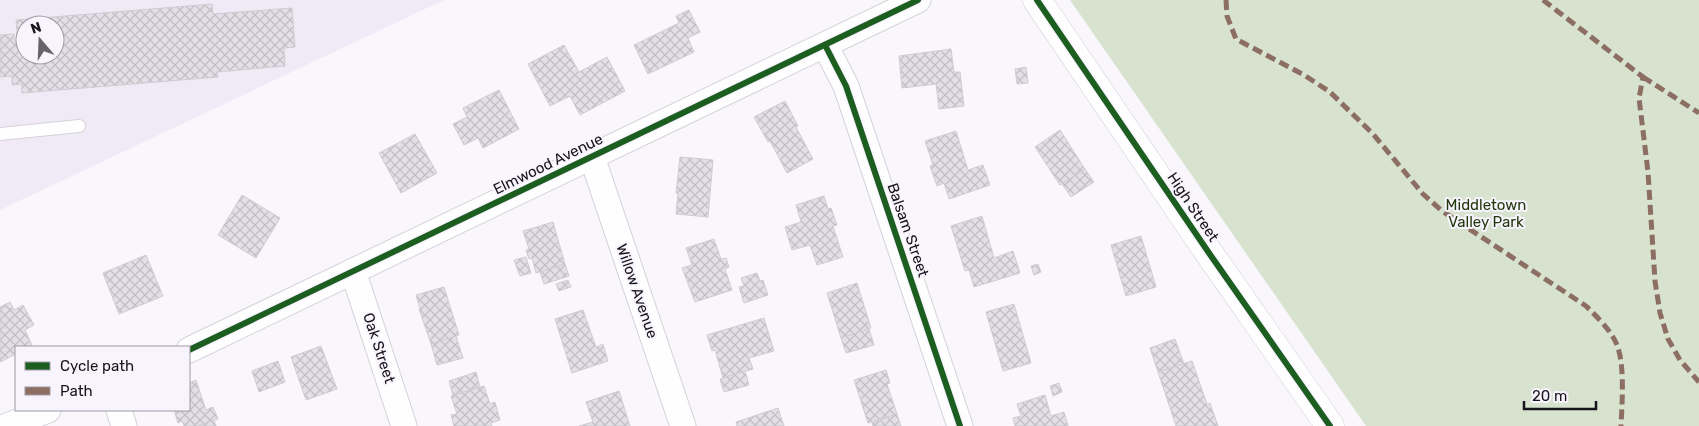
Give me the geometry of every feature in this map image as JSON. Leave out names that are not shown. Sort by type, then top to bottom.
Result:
[{"type":"street","name":"Elmwood Avenue","points":[[190,350],[918,0]]},
{"type":"street","name":"High Street","points":[[1037,0],[1209,254],[1330,426]]},
{"type":"street","name":"Balsam Street","points":[[825,44],[846,86],[960,426]]},
{"type":"street","name":"Willow Avenue","points":[[592,157],[683,426]]},
{"type":"street","name":"Oak Street","points":[[354,270],[404,426]]},
{"type":"street","points":[[7,426],[45,411]]},
{"type":"street","points":[[119,411],[124,426]]},
{"type":"lane","points":[[0,134],[79,126]]},
{"type":"shaded area","points":[[0,0],[444,0],[0,210]]},
{"type":"green space","name":"Middletown Valley Park","points":[[1070,0],[1699,0],[1699,426],[1366,426]]},
{"type":"building","points":[[212,4],[213,14],[292,8],[295,47],[284,48],[285,66],[217,72],[218,77],[22,93],[22,84],[12,85],[12,76],[0,77],[0,35],[14,34],[15,65],[65,65],[65,16]]},
{"type":"building","points":[[689,10],[700,32],[688,38],[694,52],[648,74],[634,45],[679,23],[676,16]]},
{"type":"building","points":[[564,45],[579,72],[607,57],[625,91],[580,115],[570,96],[550,106],[528,64]]},
{"type":"building","points":[[951,49],[954,72],[960,72],[964,106],[939,109],[936,84],[902,88],[899,56]]},
{"type":"building","points":[[1026,67],[1028,83],[1017,84],[1015,69]]},
{"type":"building","points":[[499,90],[519,129],[483,148],[478,138],[464,145],[453,124],[467,117],[463,108]]},
{"type":"building","points":[[785,101],[813,159],[787,173],[770,141],[768,142],[754,117]]},
{"type":"building","points":[[1060,130],[1085,169],[1060,185],[1035,147]]},
{"type":"building","points":[[956,131],[968,170],[983,165],[990,185],[949,199],[944,183],[937,186],[930,166],[933,165],[925,141]]},
{"type":"building","points":[[415,134],[437,173],[401,193],[379,153]]},
{"type":"building","points":[[680,157],[713,160],[708,217],[676,214]]},
{"type":"building","points":[[1085,169],[1094,182],[1071,197],[1062,184]]},
{"type":"building","points":[[242,195],[280,218],[256,258],[218,235]]},
{"type":"building","points":[[824,196],[828,209],[831,208],[837,225],[833,226],[843,257],[817,265],[810,245],[792,250],[785,227],[801,222],[796,205]]},
{"type":"building","points":[[982,216],[994,258],[1013,251],[1020,273],[974,287],[969,270],[965,271],[951,226]]},
{"type":"building","points":[[553,222],[565,264],[536,273],[532,258],[529,259],[526,250],[529,249],[523,231]]},
{"type":"building","points":[[1141,236],[1156,287],[1126,296],[1111,245]]},
{"type":"building","points":[[714,239],[721,259],[726,258],[729,267],[725,269],[732,290],[695,302],[682,268],[692,265],[686,248]]},
{"type":"building","points":[[146,255],[163,296],[119,314],[103,273]]},
{"type":"building","points":[[526,257],[531,273],[520,276],[514,260]]},
{"type":"building","points":[[565,264],[569,276],[544,284],[540,272]]},
{"type":"building","points":[[1038,264],[1041,272],[1034,275],[1031,266]]},
{"type":"building","points":[[757,273],[760,281],[763,280],[768,295],[744,303],[739,287],[744,286],[741,278]]},
{"type":"building","points":[[568,280],[571,287],[559,291],[556,284]]},
{"type":"building","points":[[857,283],[871,328],[841,338],[827,293]]},
{"type":"building","points":[[444,287],[459,335],[431,344],[416,295]]},
{"type":"building","points":[[10,302],[14,310],[23,305],[34,325],[25,330],[32,345],[15,346],[15,354],[0,362],[0,307]]},
{"type":"building","points":[[1014,304],[1031,363],[1003,371],[986,312]]},
{"type":"building","points":[[583,310],[596,347],[603,344],[608,361],[572,373],[555,319]]},
{"type":"building","points":[[764,318],[774,351],[749,358],[753,369],[723,378],[715,350],[712,351],[707,335]]},
{"type":"building","points":[[869,329],[874,345],[846,353],[841,338]]},
{"type":"building","points":[[456,336],[463,358],[437,365],[431,344]]},
{"type":"building","points":[[1175,339],[1184,364],[1158,372],[1150,348]]},
{"type":"building","points":[[321,346],[337,389],[306,400],[291,357]]},
{"type":"building","points":[[278,361],[285,382],[259,392],[252,371]]},
{"type":"building","points":[[1192,361],[1207,404],[1210,403],[1218,426],[1176,426],[1158,372]]},
{"type":"building","points":[[886,370],[890,383],[887,384],[897,414],[868,423],[854,380]]},
{"type":"building","points":[[745,371],[749,385],[724,392],[720,379]]},
{"type":"building","points":[[476,372],[480,387],[453,395],[449,381]]},
{"type":"building","points":[[196,380],[206,410],[213,407],[218,419],[197,426],[184,426],[182,421],[178,423],[174,411],[190,411],[190,383]]},
{"type":"building","points":[[1059,383],[1062,392],[1053,396],[1050,386]]},
{"type":"building","points":[[484,386],[490,404],[495,402],[500,420],[491,423],[492,426],[454,426],[451,415],[457,414],[451,396]]},
{"type":"building","points":[[619,391],[630,426],[579,426],[593,422],[586,402]]},
{"type":"building","points":[[1045,395],[1051,416],[1064,412],[1068,426],[1015,426],[1013,418],[1021,416],[1017,404]]},
{"type":"building","points":[[778,408],[784,426],[737,426],[736,422]]},
{"type":"building","points":[[897,414],[901,426],[873,426],[872,423]]},
{"type":"building","points":[[214,420],[216,426],[197,426]]},
{"type":"marked path","points":[[1226,0],[1227,16],[1236,39],[1304,75],[1330,92],[1373,134],[1423,194],[1442,211],[1586,306],[1599,319],[1614,339],[1620,353],[1622,385],[1621,426]]},
{"type":"marked path","points":[[1543,0],[1643,77],[1639,98],[1648,172],[1655,281],[1660,313],[1668,339],[1680,360],[1699,382]]},
{"type":"marked path","points":[[1643,77],[1699,113]]},
{"type":"cycle path","points":[[190,350],[918,0]]},
{"type":"cycle path","points":[[1037,0],[1209,253],[1330,426]]},
{"type":"cycle path","points":[[825,45],[846,86],[960,426]]}]
